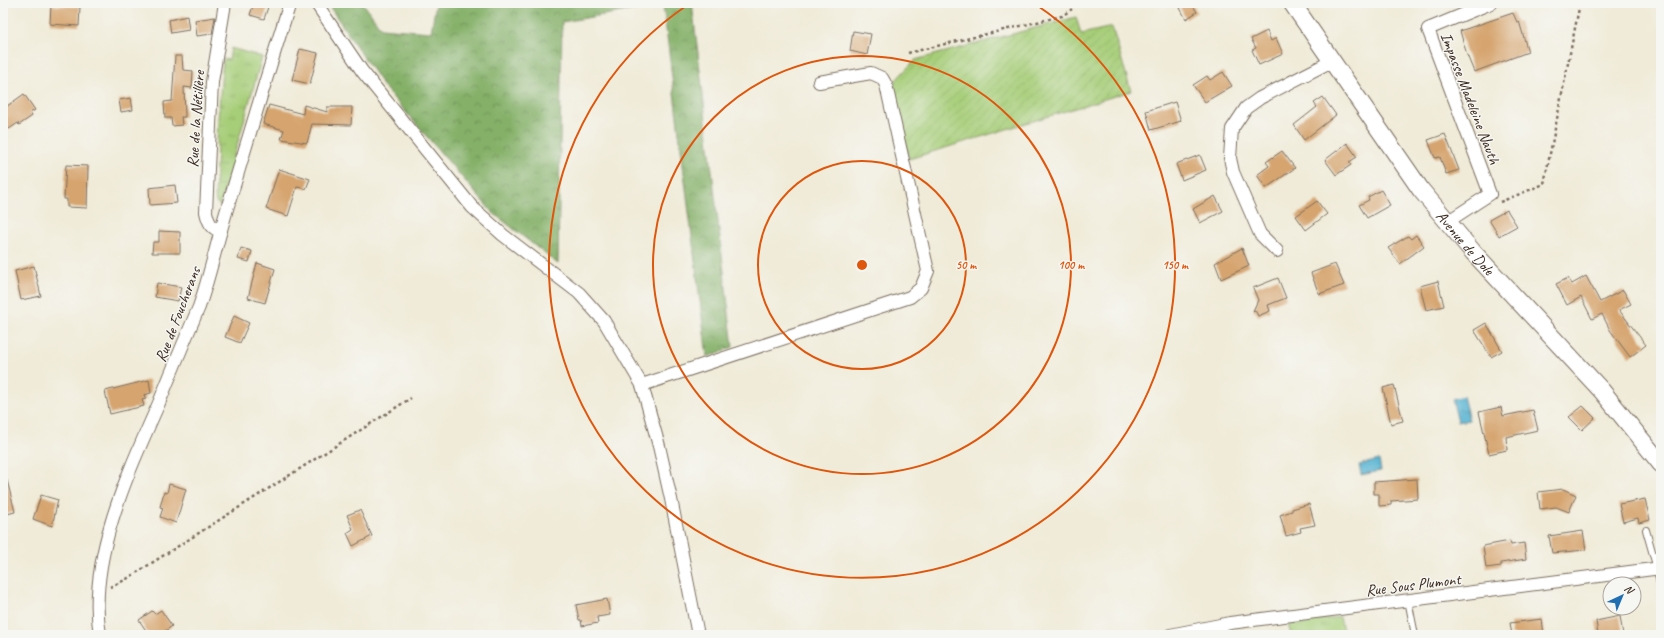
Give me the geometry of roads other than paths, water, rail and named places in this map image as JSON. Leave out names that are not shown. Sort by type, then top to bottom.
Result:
[{"type":"main road","name":"Avenue de Dole","points":[[1292,3],[1404,167],[1447,222],[1602,391],[1661,464]]},
{"type":"street","name":"Rue de la Nétillère","points":[[221,231],[216,230],[210,224],[206,212],[212,82],[225,3]]},
{"type":"street","name":"Rue de Foucherans","points":[[100,635],[97,592],[101,563],[120,497],[210,276],[221,231],[290,3]]},
{"type":"street","points":[[316,3],[362,71],[472,207],[503,235],[579,293],[604,321],[642,386],[659,446],[671,498],[698,635]]},
{"type":"street","name":"Impasse Madeleine Nauth","points":[[1447,222],[1490,194],[1428,29],[1491,3]]},
{"type":"street","points":[[1277,251],[1260,234],[1233,172],[1230,158],[1232,129],[1246,108],[1260,98],[1332,61]]},
{"type":"street","points":[[642,386],[910,297],[921,288],[928,271],[886,85],[882,78],[871,73],[819,82]]},
{"type":"street","name":"Rue Sous Plumont","points":[[1170,635],[1230,623],[1659,568]]},
{"type":"lane","points":[[1646,530],[1659,568],[1661,589]]},
{"type":"lane","points":[[1408,600],[1415,635]]},
{"type":"water","points":[[1463,396],[1469,420],[1458,422],[1452,399]]},
{"type":"water","points":[[1379,460],[1381,471],[1361,475],[1359,465]]}]
